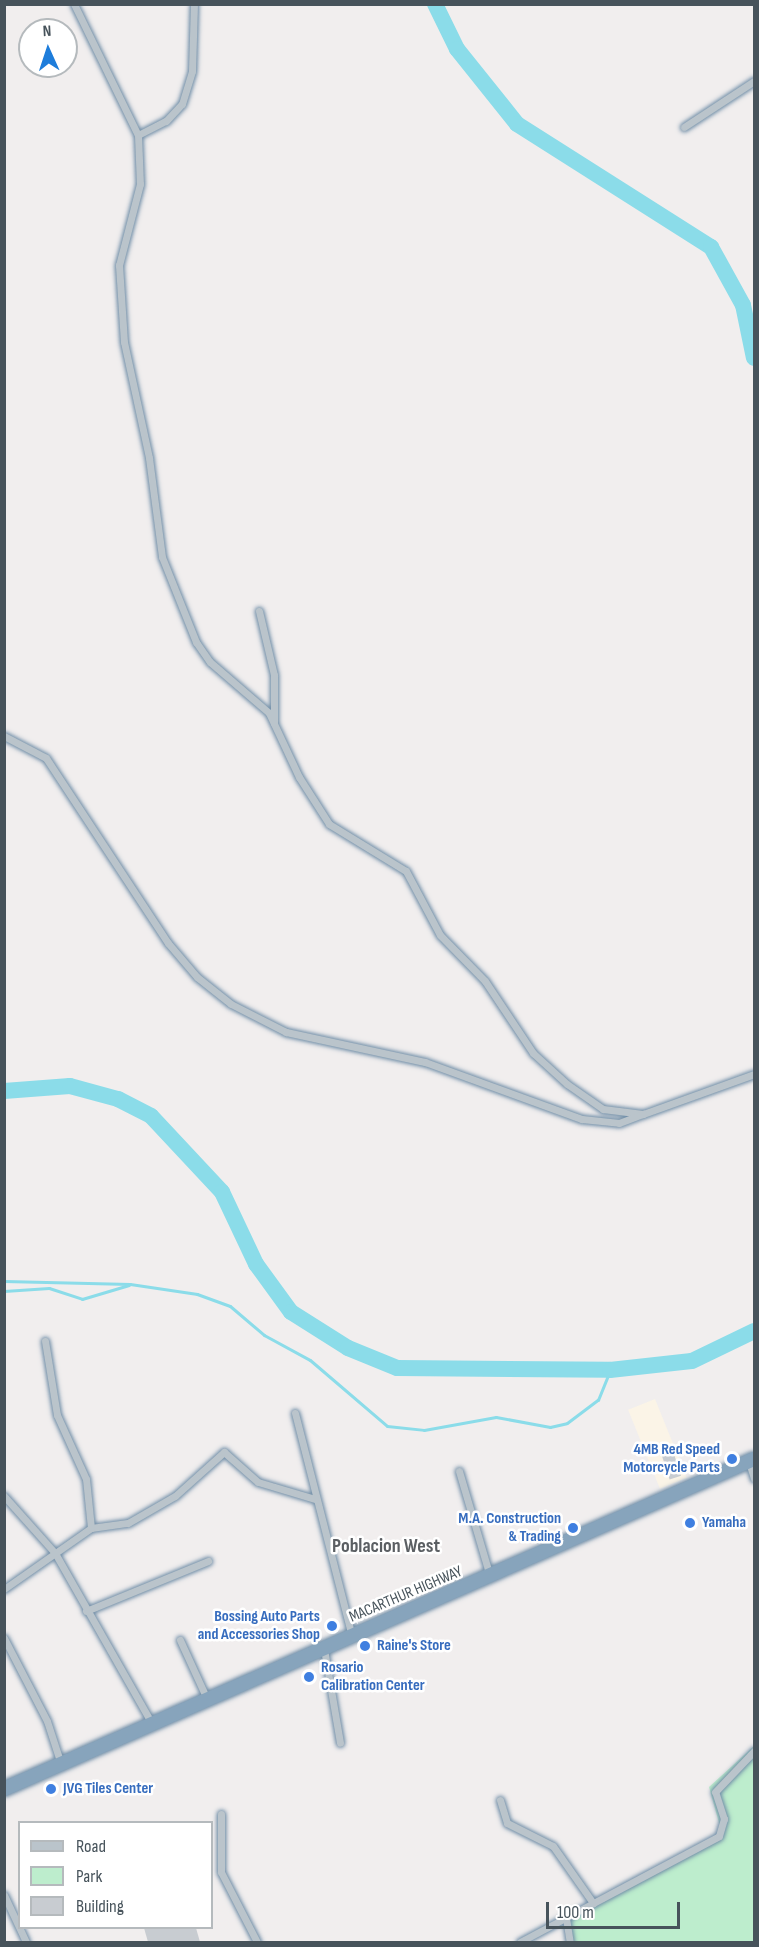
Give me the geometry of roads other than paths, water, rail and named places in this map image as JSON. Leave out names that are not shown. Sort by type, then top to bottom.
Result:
[{"type":"highway","name":"MACARTHUR HIGHWAY","points":[[4,1789],[752,1461]]},
{"type":"street","points":[[74,4],[138,135],[140,184],[119,265],[124,342],[149,458],[162,557],[196,642],[274,723],[318,811],[341,833],[406,872],[440,935],[484,981],[547,1068],[603,1109],[642,1114]]},
{"type":"street","points":[[138,135],[166,121],[182,104],[192,71],[194,4]]},
{"type":"street","points":[[684,127],[754,81]]},
{"type":"street","points":[[260,611],[274,675],[274,723]]},
{"type":"street","points":[[4,736],[46,758],[168,943],[197,977],[231,1004],[286,1032],[425,1062],[573,1116],[619,1123],[754,1074]]},
{"type":"street","points":[[45,1341],[57,1415],[86,1479],[91,1528]]},
{"type":"street","points":[[295,1413],[315,1499],[352,1636]]},
{"type":"street","points":[[4,1589],[91,1528],[121,1526],[138,1518],[189,1485],[224,1452],[258,1482],[315,1499]]},
{"type":"street","points":[[752,1461],[754,1478]]},
{"type":"street","points":[[459,1471],[490,1576]]},
{"type":"street","points":[[4,1496],[55,1553],[152,1724]]},
{"type":"street","points":[[86,1611],[208,1561]]},
{"type":"street","points":[[4,1638],[47,1721],[61,1764]]},
{"type":"street","points":[[180,1640],[207,1700]]},
{"type":"street","points":[[324,1649],[340,1743]]},
{"type":"street","points":[[520,1942],[719,1836],[724,1824],[715,1792],[754,1751]]},
{"type":"street","points":[[500,1800],[507,1823],[553,1846],[593,1903]]},
{"type":"street","points":[[221,1814],[221,1872],[257,1942]]},
{"type":"street","points":[[4,1895],[18,1925]]},
{"type":"street","points":[[566,1918],[570,1942]]},
{"type":"waterway","points":[[435,4],[457,49],[517,124],[711,247],[743,305],[754,358]]},
{"type":"waterway","points":[[4,1091],[70,1086],[118,1099],[151,1116],[222,1192],[256,1264],[291,1312],[348,1348],[397,1368],[610,1370],[692,1361],[754,1331]]},
{"type":"waterway","points":[[4,1281],[130,1284],[197,1294],[230,1306],[264,1335],[310,1360],[387,1426],[424,1430],[496,1417],[550,1427],[567,1423],[598,1400],[610,1370]]},
{"type":"waterway","points":[[4,1291],[49,1288],[82,1299],[129,1285]]},
{"type":"place","name":"4MB Red Speed Motorcycle Parts","points":[[732,1459]]},
{"type":"place","name":"Yamaha","points":[[690,1523]]},
{"type":"place","name":"M.A. Construction & Trading","points":[[573,1528]]},
{"type":"place","name":"Bossing Auto Parts and Accessories Shop","points":[[332,1626]]},
{"type":"place","name":"Raine's Store","points":[[365,1646]]},
{"type":"place","name":"Rosario Calibration Center","points":[[309,1677]]},
{"type":"place","name":"JVG Tiles Center","points":[[51,1789]]},
{"type":"district","name":"Poblacion West","points":[[386,1546]]}]
